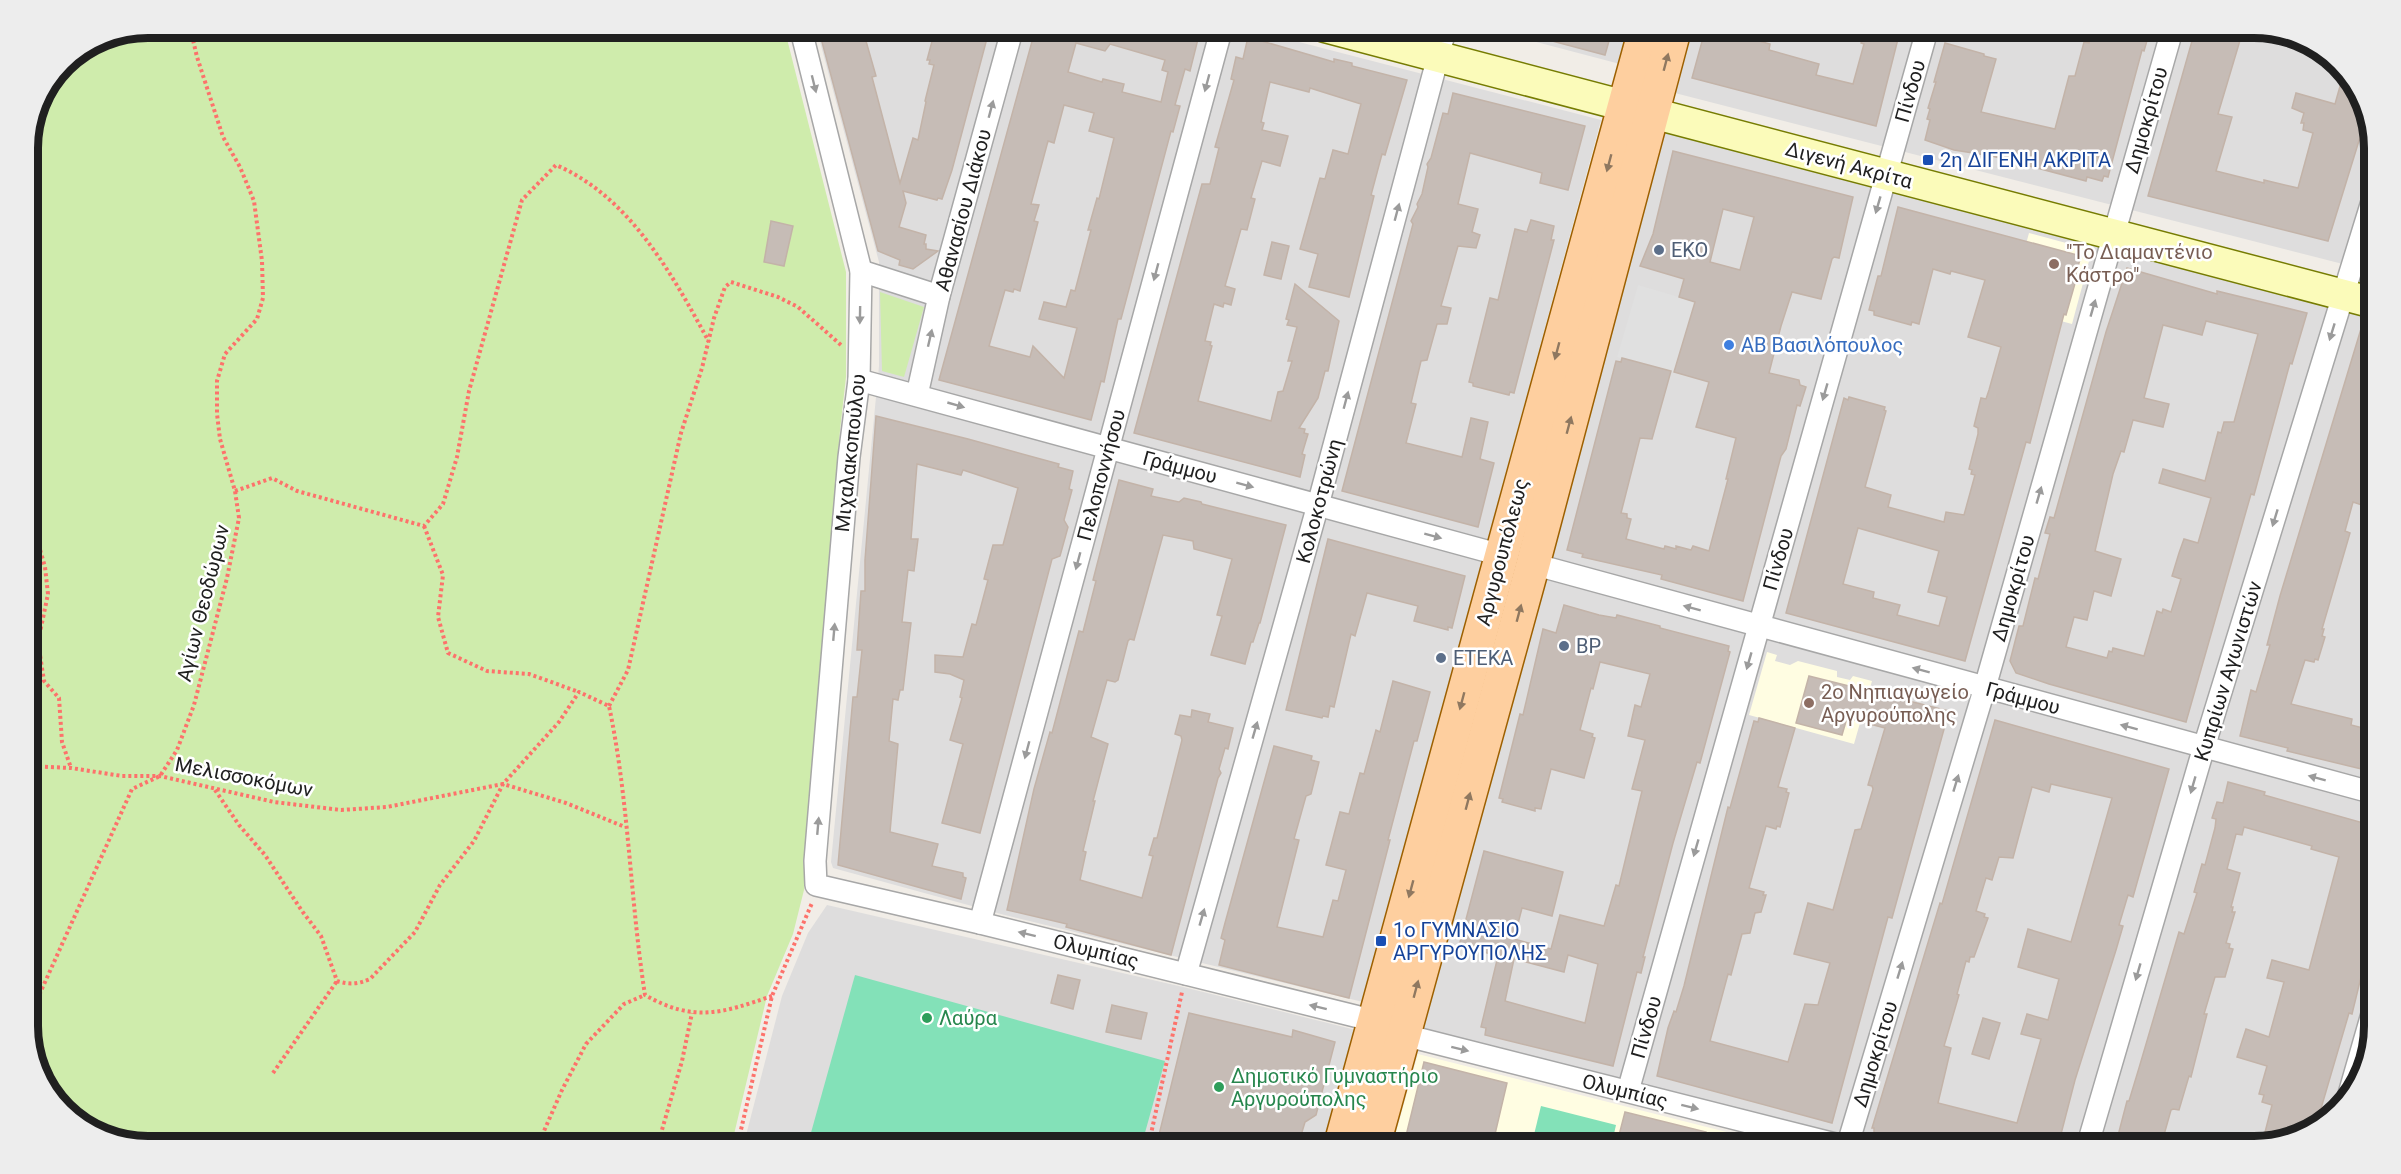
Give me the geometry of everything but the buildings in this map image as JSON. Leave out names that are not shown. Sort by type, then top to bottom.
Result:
[{"type":"main road","name":"Αργυρουπόλεως","points":[[1376,1136],[1533,564],[1640,101],[1645,38]]},
{"type":"main road","name":"Αργυρουπόλεως","points":[[1343,1136],[1501,555],[1640,101],[1671,38]]},
{"type":"street","name":"Μιχαλακοπούλου","points":[[803,38],[861,270],[859,380],[849,457],[815,861],[816,885]]},
{"type":"street","name":"Αθανασίου Διάκου","points":[[916,394],[939,296],[1010,38]]},
{"type":"street","name":"Πελοποννήσου","points":[[980,923],[1219,38]]},
{"type":"street","name":"Διγενή Ακρίτα","points":[[1418,38],[1443,41],[1640,101],[1889,167],[2355,286]]},
{"type":"street","name":"Πίνδου","points":[[1628,1091],[1925,38]]},
{"type":"street","name":"Δημοκρίτου","points":[[1850,1136],[1985,687],[2171,38]]},
{"type":"street","name":"Κολοκοτρώνη","points":[[1186,974],[1318,505],[1443,41]]},
{"type":"street","name":"Κυπρίων Αγωνιστών","points":[[2090,1136],[2204,747],[2355,286],[2363,247]]},
{"type":"street","points":[[861,270],[939,296]]},
{"type":"street","name":"Γράμμου","points":[[859,380],[1501,555]]},
{"type":"street","name":"Γράμμου","points":[[1533,564],[2364,790]]},
{"type":"street","name":"Ολυμπίας","points":[[816,885],[980,923],[1375,1022]]},
{"type":"street","name":"Ολυμπίας","points":[[1404,1035],[1804,1136]]},
{"type":"path","name":"Αγίων Θεοδώρων","points":[[160,776],[177,750],[194,705],[227,578],[238,518],[235,491],[220,439],[217,381],[225,354],[257,319],[263,298],[262,261],[254,201],[240,167],[223,137],[193,38]]},
{"type":"path","points":[[424,526],[443,504],[457,457],[469,391],[522,200],[556,165],[578,174],[627,215],[670,273],[709,342]]},
{"type":"path","points":[[772,996],[729,1011],[692,1013],[665,1006],[645,994],[638,950],[633,884],[616,739],[609,706],[628,670],[681,433],[725,287],[731,282],[778,297],[798,307],[837,343],[860,351]]},
{"type":"path","points":[[235,491],[272,478],[308,494],[424,526]]},
{"type":"path","points":[[424,526],[443,575],[438,616],[448,653],[487,671],[529,674],[579,692],[609,706]]},
{"type":"path","points":[[38,542],[45,567],[48,594],[38,642],[44,681],[59,698],[63,742],[71,768]]},
{"type":"path","points":[[337,981],[349,985],[370,979],[415,932],[440,885],[474,841],[502,784],[559,722],[579,692]]},
{"type":"path","name":"Μελισσοκόμων","points":[[38,766],[71,768],[122,776],[160,776],[274,802],[341,810],[387,807],[502,784],[566,803],[625,828]]},
{"type":"path","points":[[38,998],[132,789],[160,776]]},
{"type":"path","points":[[215,790],[239,825],[265,855],[321,936],[337,981]]},
{"type":"path","points":[[740,1136],[772,996],[812,903],[816,885]]},
{"type":"path","points":[[1151,1136],[1186,974]]},
{"type":"path","points":[[273,1073],[337,981]]},
{"type":"path","points":[[542,1136],[586,1044],[624,1004],[645,994]]},
{"type":"path","points":[[660,1136],[679,1071],[692,1013]]},
{"type":"shaded area","points":[[819,38],[1284,38],[1601,120],[1363,1002],[1001,914],[833,868],[831,862],[879,366],[879,262]]},
{"type":"shaded area","points":[[1521,38],[1627,38],[1620,64]]},
{"type":"shaded area","points":[[1686,38],[2268,38],[2282,41],[2315,56],[2326,65],[2345,86],[2358,112],[2363,140],[2363,269],[1671,92]]},
{"type":"shaded area","points":[[1664,130],[2363,313],[2364,1027],[2358,1062],[2345,1088],[2315,1118],[2296,1128],[2268,1136],[1825,1136],[1419,1032]]},
{"type":"shaded area","name":"\"Το Διαμαντένιο Κάστρο\"","points":[[2029,233],[2092,250],[2072,324],[2009,307]]},
{"type":"shaded area","points":[[1638,285],[1695,302],[1674,372],[1617,357]]},
{"type":"shaded area","name":"2ο Νηπιαγωγείο Αργυρούπολης","points":[[1767,652],[1777,655],[1775,661],[1790,665],[1798,661],[1837,671],[1837,677],[1850,680],[1853,676],[1872,681],[1854,744],[1749,715]]},
{"type":"shaded area","points":[[827,905],[1183,987],[1356,1030],[1328,1136],[746,1136],[782,996],[808,933]]},
{"type":"shaded area","points":[[1418,1054],[1742,1136],[1395,1136]]},
{"type":"green space","points":[[140,38],[787,38],[846,272],[846,377],[804,890],[793,934],[767,996],[734,1136],[140,1136],[112,1131],[86,1118],[56,1088],[43,1062],[38,1034],[38,133],[46,105],[56,86],[86,56],[112,43]]},
{"type":"green space","points":[[880,292],[924,307],[904,377],[882,371]]},
{"type":"green space","name":"Λαύρα","points":[[855,975],[1165,1061],[1144,1136],[810,1136]]},
{"type":"green space","points":[[1541,1106],[1616,1125],[1614,1136],[1534,1136]]},
{"type":"place","name":"2η ΔΙΓΕΝΗ ΑΚΡΙΤΑ","points":[[1928,160]]},
{"type":"place","name":"ΕΚΟ","points":[[1659,250]]},
{"type":"place","name":"\"Το Διαμαντένιο Κάστρο\"","points":[[2054,264]]},
{"type":"place","name":"ΑΒ Βασιλόπουλος","points":[[1729,345]]},
{"type":"place","name":"BP","points":[[1564,646]]},
{"type":"place","name":"ΕΤΕΚΑ","points":[[1441,658]]},
{"type":"place","name":"2ο Νηπιαγωγείο Αργυρούπολης","points":[[1809,703]]},
{"type":"place","name":"1ο ΓΥΜΝΑΣΙΟ ΑΡΓΥΡΟΥΠΟΛΗΣ","points":[[1381,941]]},
{"type":"place","name":"Λαύρα","points":[[927,1018]]},
{"type":"place","name":"Δημοτικό Γυμναστήριο Αργυρούπολης","points":[[1219,1087]]}]
